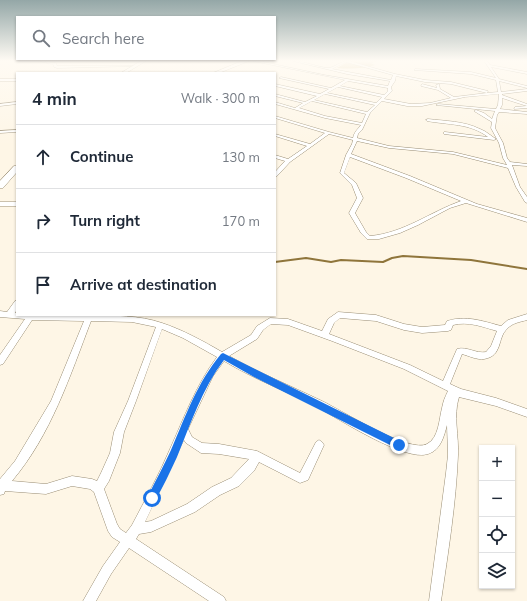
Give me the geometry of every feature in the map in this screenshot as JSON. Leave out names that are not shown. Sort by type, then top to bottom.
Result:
[{"type":"highway","points":[[0,186],[16,169]]},
{"type":"street","points":[[291,89],[319,96]]},
{"type":"street","points":[[295,109],[332,89]]},
{"type":"street","points":[[349,89],[405,105],[462,107],[527,113]]},
{"type":"street","points":[[390,89],[390,91],[368,113],[360,130],[354,138],[354,144],[348,155],[342,173],[354,184],[360,198],[352,213],[364,233],[369,238],[375,238],[408,228],[443,210],[466,201]]},
{"type":"street","points":[[439,89],[473,108]]},
{"type":"street","points":[[473,89],[509,98],[527,100]]},
{"type":"street","points":[[499,89],[500,96],[498,110],[495,115],[493,128],[501,143],[518,187],[527,201]]},
{"type":"street","points":[[424,105],[454,98],[500,96],[527,89]]},
{"type":"street","points":[[325,93],[377,104]]},
{"type":"street","points":[[276,95],[305,103]]},
{"type":"street","points":[[509,98],[527,106]]},
{"type":"street","points":[[311,100],[368,113]]},
{"type":"street","points":[[0,105],[16,103]]},
{"type":"street","points":[[276,103],[362,124]]},
{"type":"street","points":[[276,108],[282,105]]},
{"type":"street","points":[[498,110],[527,106]]},
{"type":"street","points":[[462,107],[480,112],[494,122]]},
{"type":"street","points":[[276,117],[328,133],[393,148],[453,153],[510,165],[527,165]]},
{"type":"street","points":[[428,120],[469,125],[486,132],[492,138],[501,143]]},
{"type":"street","points":[[0,132],[16,131]]},
{"type":"street","points":[[276,174],[288,161],[328,133]]},
{"type":"street","points":[[445,133],[492,138]]},
{"type":"street","points":[[276,135],[309,145]]},
{"type":"street","points":[[348,155],[408,177],[466,201],[503,214],[527,220]]},
{"type":"street","points":[[276,156],[288,161]]},
{"type":"street","points":[[0,204],[16,204]]},
{"type":"street","points":[[10,314],[16,304]]},
{"type":"street","points":[[0,314],[16,315]]},
{"type":"street","points":[[324,335],[331,321],[338,315],[370,318],[404,327],[429,330],[448,328],[450,323],[454,321],[476,322],[502,329]]},
{"type":"street","points":[[23,316],[139,321],[160,325],[199,342],[223,356],[385,439],[415,450],[426,451],[436,444],[444,424],[448,398],[451,394],[458,394],[496,402],[527,413]]},
{"type":"street","points":[[0,362],[30,317]]},
{"type":"street","points":[[445,386],[460,351],[480,356],[488,354],[497,344],[502,329],[515,320],[527,317]]},
{"type":"street","points":[[1,487],[19,465],[42,427],[58,396],[89,318]]},
{"type":"street","points":[[89,601],[107,570],[136,529],[173,454],[183,429],[210,373],[223,356],[236,347],[254,338],[260,328],[270,321],[288,322],[407,367],[458,394]]},
{"type":"street","points":[[98,488],[106,477],[115,453],[119,432],[160,325]]},
{"type":"street","points":[[435,601],[447,517],[453,453],[453,404],[458,394]]},
{"type":"street","points":[[183,429],[189,440],[201,448],[220,449],[257,456],[300,478],[304,476],[319,445]]},
{"type":"street","points":[[136,529],[151,526],[191,508],[216,491],[235,482],[250,467],[257,456]]},
{"type":"street","points":[[1,487],[46,489],[72,481],[92,484],[98,488],[112,527],[116,533],[220,601]]},
{"type":"waterway","points":[[276,262],[306,258],[331,262],[341,260],[383,262],[392,258],[403,256],[471,260],[527,269]]},
{"type":"route","points":[[152,498],[193,407],[210,373],[223,356],[257,375],[399,445]]}]
